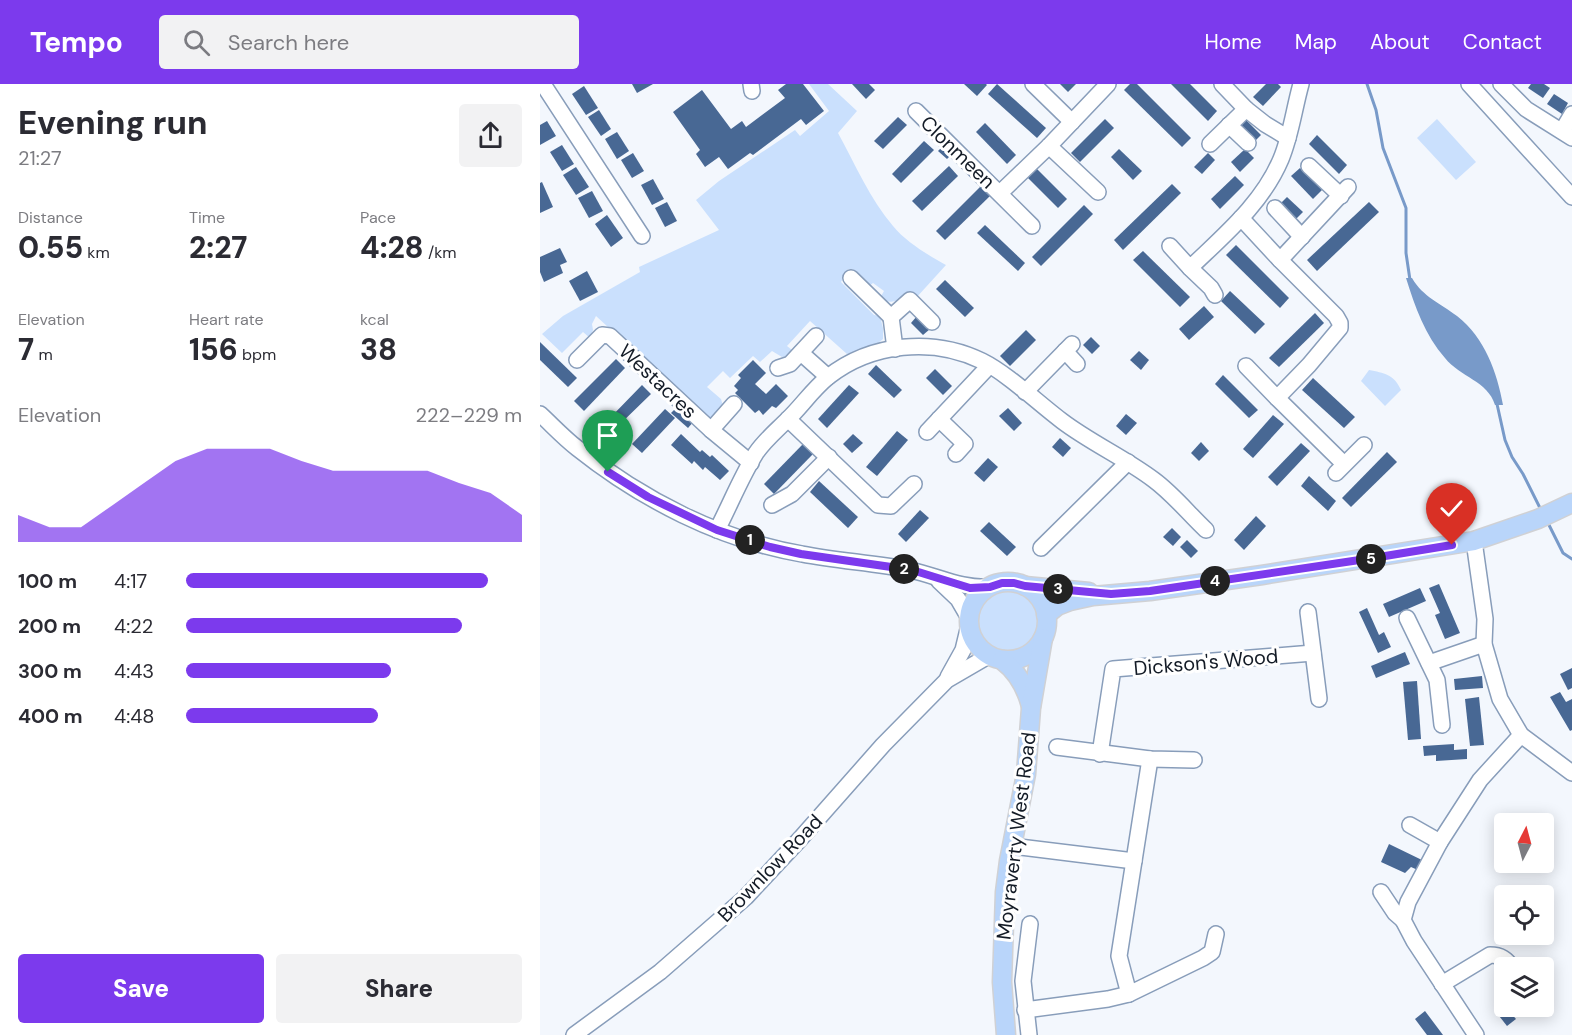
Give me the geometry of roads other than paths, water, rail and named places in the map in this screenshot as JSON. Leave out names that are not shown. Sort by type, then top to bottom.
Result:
[{"type":"main road","points":[[1046,615],[1057,606],[1070,601],[1332,565],[1474,541],[1538,519],[1572,504]]},
{"type":"main road","points":[[1025,586],[1039,598],[1046,615],[1043,638],[1026,656],[1014,660],[996,658],[975,643],[969,622],[975,600],[990,587],[1002,583],[1014,583],[1111,594]]},
{"type":"main road","name":"Moyraverty West Road","points":[[1005,1035],[1002,982],[1005,892],[1026,774],[1031,708],[1043,638]]},
{"type":"main road","name":"Moyraverty West Road","points":[[996,658],[1013,668],[1028,695],[1031,708]]},
{"type":"street","points":[[543,84],[642,236]]},
{"type":"street","points":[[1033,84],[1072,122]]},
{"type":"street","name":"Clonmeen","points":[[1000,193],[1049,147],[1108,84]]},
{"type":"street","points":[[1222,84],[1246,109],[1288,138]]},
{"type":"street","points":[[1190,268],[1241,219],[1269,183],[1288,138],[1301,84]]},
{"type":"street","points":[[1469,84],[1572,198]]},
{"type":"street","points":[[1501,84],[1526,109],[1567,134],[1572,114]]},
{"type":"street","points":[[1210,144],[1246,109]]},
{"type":"street","name":"Clonmeen","points":[[916,111],[1032,226]]},
{"type":"street","points":[[1229,125],[1248,143]]},
{"type":"street","points":[[1049,147],[1098,192]]},
{"type":"street","points":[[1280,260],[1344,191],[1309,166]]},
{"type":"street","points":[[1275,208],[1302,237]]},
{"type":"street","points":[[1241,219],[1336,316],[1340,323],[1336,335],[1276,398]]},
{"type":"street","points":[[1170,246],[1215,295]]},
{"type":"street","points":[[851,278],[891,317],[895,349]]},
{"type":"street","points":[[891,317],[910,300],[932,322]]},
{"type":"street","name":"Westacres","points":[[577,360],[602,335],[610,336],[711,430],[751,463]]},
{"type":"street","points":[[778,368],[790,364],[816,336]]},
{"type":"street","points":[[717,530],[751,463],[770,435],[828,377],[854,360],[870,354],[922,346],[950,349],[989,366],[1064,423],[1156,481],[1206,530]]},
{"type":"street","points":[[1025,392],[1069,348],[1077,364]]},
{"type":"street","points":[[801,353],[828,377]]},
{"type":"street","points":[[927,432],[989,366]]},
{"type":"street","points":[[1246,366],[1340,468],[1364,445]]},
{"type":"street","name":"Westacres","points":[[711,430],[734,404]]},
{"type":"street","points":[[540,414],[574,447],[648,497],[717,530],[801,554],[912,570],[928,576],[943,583],[958,599],[969,622]]},
{"type":"street","points":[[788,419],[878,505],[891,506],[914,484]]},
{"type":"street","points":[[939,419],[965,444],[956,454]]},
{"type":"street","points":[[772,505],[792,494],[829,457]]},
{"type":"street","points":[[1041,548],[1128,462]]},
{"type":"street","points":[[1474,541],[1485,619],[1484,644],[1500,699],[1521,735],[1572,773]]},
{"type":"street","points":[[928,576],[970,588],[990,587]]},
{"type":"street","points":[[1308,612],[1319,699]]},
{"type":"street","points":[[1407,618],[1437,680],[1442,725]]},
{"type":"street","name":"Brownlow Road","points":[[574,1035],[660,972],[746,897],[883,745],[946,680],[963,650],[969,622]]},
{"type":"street","points":[[1429,663],[1484,644]]},
{"type":"street","name":"Dickson's Wood","points":[[1100,754],[1113,669],[1313,653]]},
{"type":"street","name":"Brownlow Road","points":[[946,680],[996,658]]},
{"type":"street","points":[[1403,920],[1408,902],[1440,842],[1480,780],[1521,735]]},
{"type":"street","points":[[1057,747],[1150,759],[1194,760]]},
{"type":"street","points":[[1130,994],[1119,956],[1150,759]]},
{"type":"street","points":[[1410,825],[1440,842]]},
{"type":"street","points":[[1012,846],[1134,861]]},
{"type":"street","points":[[1381,892],[1395,913],[1403,920],[1414,941],[1476,1035]]},
{"type":"street","points":[[1029,1035],[1023,981],[1030,924]]},
{"type":"street","points":[[1025,1010],[1130,994],[1212,952],[1216,934]]},
{"type":"street","points":[[1442,984],[1490,955],[1502,957]]},
{"type":"water","points":[[1406,278],[1412,278],[1427,295],[1457,316],[1475,335],[1493,368],[1503,405],[1495,405],[1486,390],[1458,370],[1438,349],[1421,320]]},
{"type":"waterway","points":[[1367,84],[1376,110],[1383,148],[1406,208],[1406,253],[1410,280]]},
{"type":"waterway","points":[[1497,404],[1505,440],[1512,457],[1541,510]]},
{"type":"waterway","points":[[1547,521],[1563,553],[1572,559]]}]
